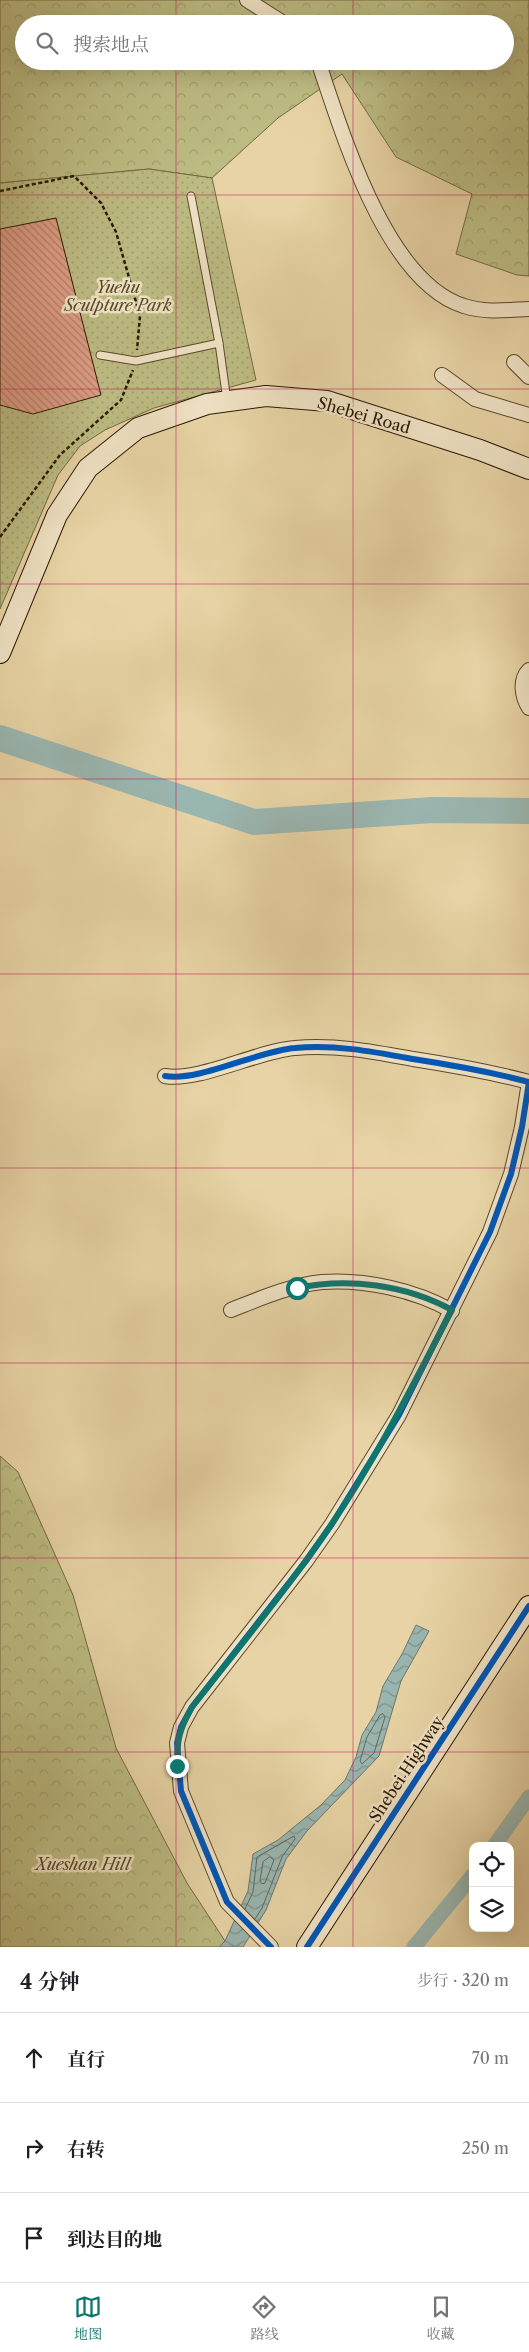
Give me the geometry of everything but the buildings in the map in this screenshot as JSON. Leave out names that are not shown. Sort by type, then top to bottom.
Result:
[{"type":"main road","name":"Shebei Road","points":[[0,653],[57,516],[88,468],[138,428],[207,404],[266,396],[327,401],[480,450],[529,469]]},
{"type":"main road","name":"Shebei Highway","points":[[306,1947],[529,1606]]},
{"type":"street","points":[[248,0],[271,15]]},
{"type":"street","points":[[321,70],[346,143],[382,222],[418,277],[441,296],[464,306],[486,310],[529,309]]},
{"type":"street","points":[[514,362],[529,377]]},
{"type":"street","points":[[442,375],[475,399],[529,415]]},
{"type":"street","points":[[529,670],[525,673],[522,692],[529,708]]},
{"type":"street","points":[[165,1076],[172,1077],[210,1070],[254,1056],[296,1047],[332,1048],[430,1062],[529,1082],[522,1127],[511,1174],[490,1232],[399,1415],[332,1524],[306,1561],[192,1707],[180,1727],[177,1743],[181,1791],[227,1902],[271,1947]]},
{"type":"street","points":[[230,1310],[256,1300],[321,1282],[344,1282],[372,1285],[420,1297],[452,1310]]},
{"type":"lane","points":[[191,196],[227,401]]},
{"type":"lane","points":[[100,355],[136,361],[218,343]]},
{"type":"path","points":[[0,191],[74,176],[101,203],[116,232],[140,316],[136,361],[121,400],[60,455],[0,537]]},
{"type":"green space","points":[[0,0],[529,0],[529,276],[517,275],[456,254],[472,194],[396,157],[342,74],[278,118],[212,178],[149,169],[0,183]]},
{"type":"green space","name":"Yuehu Sculpture Park","points":[[149,169],[212,178],[256,380],[154,408],[105,430],[80,446],[58,475],[0,609],[0,183]]},
{"type":"green space","name":"Xueshan Hill","points":[[0,1456],[18,1472],[73,1595],[116,1748],[187,1883],[225,1941],[219,1947],[0,1947]]},
{"type":"water","points":[[416,1625],[429,1631],[401,1681],[379,1756],[307,1831],[286,1859],[266,1910],[243,1947],[219,1947],[225,1941],[248,1891],[253,1854],[278,1840],[321,1805],[345,1780],[356,1757],[362,1735],[376,1712],[383,1686]]},
{"type":"waterway","points":[[0,738],[254,822],[433,810],[529,811]]},
{"type":"waterway","points":[[497,1842],[529,1797]]},
{"type":"waterway","points":[[414,1947],[469,1880]]},
{"type":"cycle path","points":[[165,1076],[194,1075],[280,1050],[325,1047],[384,1054],[471,1069],[529,1082],[522,1127],[511,1174],[490,1232],[399,1415],[332,1524],[306,1561],[192,1707],[181,1727],[177,1743],[181,1791],[227,1902],[271,1947]]},
{"type":"cycle path","points":[[307,1947],[529,1606]]},
{"type":"route","points":[[177,1766],[177,1743],[180,1727],[192,1707],[241,1646],[332,1524],[399,1415],[452,1310],[439,1303],[420,1297],[372,1285],[321,1282],[297,1288]]}]
